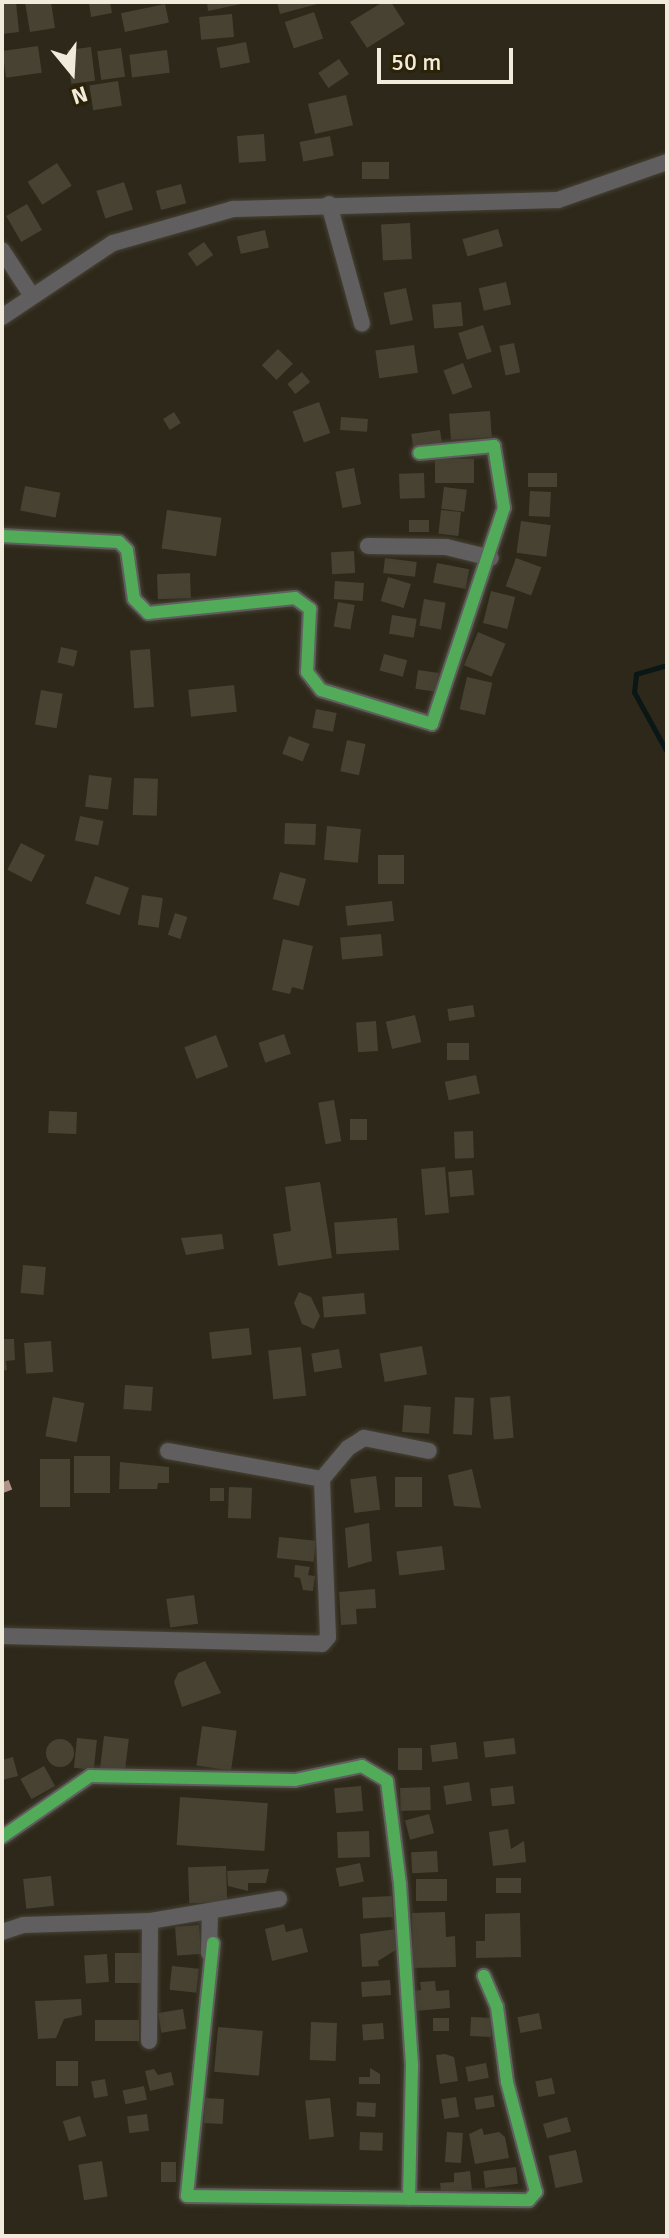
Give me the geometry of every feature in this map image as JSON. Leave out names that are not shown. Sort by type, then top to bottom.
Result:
[{"type":"street","points":[[2,317],[113,243],[233,209],[558,200],[667,162]]},
{"type":"street","points":[[329,204],[362,324]]},
{"type":"street","points":[[2,250],[32,296]]},
{"type":"street","points":[[2,536],[119,542],[127,550],[134,599],[148,613],[295,598],[310,609],[307,672],[321,690],[432,724],[491,558],[504,508],[494,446],[419,453]]},
{"type":"street","points":[[368,546],[446,547],[491,558]]},
{"type":"street","points":[[2,1636],[322,1644],[328,1637],[322,1479],[348,1448],[364,1438],[429,1451]]},
{"type":"street","points":[[168,1451],[322,1479]]},
{"type":"street","points":[[2,1837],[90,1776],[295,1780],[362,1766],[387,1781],[400,1884],[412,2066],[409,2199]]},
{"type":"street","points":[[2,1932],[23,1925],[150,1921],[279,1899]]},
{"type":"street","points":[[208,1983],[210,1911]]},
{"type":"street","points":[[149,2041],[150,1921]]},
{"type":"street","points":[[213,1943],[187,2196],[529,2200],[536,2192],[507,2082],[497,2007],[484,1976]]},
{"type":"building","points":[[2,2],[16,2],[19,32],[2,34]]},
{"type":"building","points":[[25,2],[51,2],[55,28],[30,32]]},
{"type":"building","points":[[89,2],[110,2],[112,13],[91,17]]},
{"type":"building","points":[[207,2],[246,2],[246,3],[208,11]]},
{"type":"building","points":[[277,2],[321,2],[321,3],[280,14]]},
{"type":"building","points":[[383,2],[391,2],[405,24],[367,48],[350,22]]},
{"type":"building","points":[[165,4],[169,23],[125,32],[121,13]]},
{"type":"building","points":[[314,12],[323,38],[294,49],[285,22]]},
{"type":"building","points":[[232,14],[234,37],[201,40],[199,17]]},
{"type":"building","points":[[246,42],[250,63],[221,68],[217,48]]},
{"type":"building","points":[[38,46],[42,73],[6,78],[2,51]]},
{"type":"building","points":[[91,47],[95,81],[71,84],[67,50]]},
{"type":"building","points":[[121,48],[125,77],[101,80],[97,51]]},
{"type":"building","points":[[167,50],[170,73],[132,77],[129,55]]},
{"type":"building","points":[[339,59],[349,74],[328,88],[318,73]]},
{"type":"building","points":[[118,81],[122,106],[93,110],[89,86]]},
{"type":"building","points":[[346,95],[353,125],[315,134],[308,104]]},
{"type":"building","points":[[264,134],[266,161],[239,163],[237,136]]},
{"type":"building","points":[[330,136],[334,156],[303,162],[300,142]]},
{"type":"building","points":[[362,162],[389,162],[389,179],[362,179]]},
{"type":"building","points":[[57,163],[72,186],[42,205],[28,182]]},
{"type":"building","points":[[124,182],[133,210],[105,219],[96,191]]},
{"type":"building","points":[[181,184],[186,203],[161,210],[156,191]]},
{"type":"building","points":[[27,204],[42,230],[21,242],[6,216]]},
{"type":"building","points":[[410,223],[412,259],[383,260],[381,225]]},
{"type":"building","points":[[498,229],[503,246],[467,257],[462,239]]},
{"type":"building","points":[[265,230],[269,248],[241,254],[237,237]]},
{"type":"building","points":[[204,242],[213,255],[197,267],[188,253]]},
{"type":"building","points":[[506,282],[511,304],[484,311],[479,288]]},
{"type":"building","points":[[406,288],[413,320],[390,325],[384,293]]},
{"type":"building","points":[[461,302],[463,326],[434,328],[432,305]]},
{"type":"building","points":[[483,325],[492,352],[467,360],[458,333]]},
{"type":"building","points":[[514,343],[520,372],[506,375],[499,346]]},
{"type":"building","points":[[414,345],[418,373],[379,378],[375,350]]},
{"type":"building","points":[[278,349],[293,364],[277,380],[262,365]]},
{"type":"building","points":[[463,363],[472,387],[453,395],[443,371]]},
{"type":"building","points":[[302,372],[310,382],[295,394],[287,384]]},
{"type":"building","points":[[319,402],[330,433],[304,443],[293,412]]},
{"type":"building","points":[[490,411],[492,437],[451,440],[449,414]]},
{"type":"building","points":[[174,412],[181,423],[170,430],[163,419]]},
{"type":"building","points":[[341,417],[368,419],[367,432],[340,430]]},
{"type":"building","points":[[440,430],[442,444],[413,448],[411,434]]},
{"type":"building","points":[[435,459],[474,459],[474,483],[435,483]]},
{"type":"building","points":[[354,468],[361,504],[342,508],[335,472]]},
{"type":"building","points":[[424,473],[425,498],[400,499],[399,474]]},
{"type":"building","points":[[528,473],[557,473],[557,487],[528,487]]},
{"type":"building","points":[[25,486],[60,493],[56,517],[20,511]]},
{"type":"building","points":[[444,487],[467,490],[464,512],[441,509]]},
{"type":"building","points":[[530,491],[551,492],[550,517],[529,516]]},
{"type":"building","points":[[167,510],[221,518],[216,556],[162,549]]},
{"type":"building","points":[[441,510],[461,512],[458,536],[438,534]]},
{"type":"building","points":[[409,520],[429,520],[429,532],[409,532]]},
{"type":"building","points":[[521,521],[551,525],[546,557],[517,553]]},
{"type":"building","points":[[354,551],[355,573],[332,574],[331,552]]},
{"type":"building","points":[[385,558],[417,562],[415,577],[383,573]]},
{"type":"building","points":[[516,558],[541,567],[531,595],[506,586]]},
{"type":"building","points":[[437,563],[469,569],[466,589],[433,583]]},
{"type":"building","points":[[190,573],[191,598],[158,599],[157,574]]},
{"type":"building","points":[[388,577],[411,584],[404,608],[381,601]]},
{"type":"building","points":[[335,581],[364,583],[363,601],[334,599]]},
{"type":"building","points":[[491,591],[515,597],[507,629],[483,623]]},
{"type":"building","points":[[424,599],[446,603],[441,629],[419,626]]},
{"type":"building","points":[[338,602],[355,605],[350,630],[334,627]]},
{"type":"building","points":[[392,615],[417,619],[414,638],[389,634]]},
{"type":"building","points":[[478,632],[506,644],[492,677],[464,665]]},
{"type":"building","points":[[61,647],[78,651],[74,666],[57,663]]},
{"type":"building","points":[[150,649],[154,707],[134,708],[130,650]]},
{"type":"building","points":[[384,654],[407,660],[403,677],[380,670]]},
{"type":"building","points":[[418,670],[439,673],[436,692],[415,689]]},
{"type":"building","points":[[467,677],[492,683],[485,715],[460,709]]},
{"type":"building","points":[[234,685],[237,712],[191,717],[188,690]]},
{"type":"building","points":[[41,690],[63,694],[57,728],[35,724]]},
{"type":"building","points":[[316,709],[337,713],[333,732],[312,728]]},
{"type":"building","points":[[289,736],[310,744],[303,762],[282,754]]},
{"type":"building","points":[[347,740],[366,744],[359,775],[340,771]]},
{"type":"building","points":[[89,775],[112,778],[108,810],[85,807]]},
{"type":"building","points":[[134,778],[158,779],[157,816],[133,815]]},
{"type":"building","points":[[80,816],[103,821],[98,845],[75,840]]},
{"type":"building","points":[[285,823],[316,824],[315,845],[284,844]]},
{"type":"building","points":[[327,826],[361,829],[358,863],[324,860]]},
{"type":"building","points":[[21,843],[45,855],[31,882],[7,870]]},
{"type":"building","points":[[378,855],[404,855],[404,884],[378,884]]},
{"type":"building","points":[[280,872],[306,879],[299,906],[273,899]]},
{"type":"building","points":[[95,876],[129,888],[120,915],[86,903]]},
{"type":"building","points":[[142,895],[163,898],[159,928],[138,925]]},
{"type":"building","points":[[392,901],[394,921],[347,926],[345,906]]},
{"type":"building","points":[[175,913],[187,917],[180,939],[168,935]]},
{"type":"building","points":[[381,934],[383,956],[342,959],[340,938]]},
{"type":"building","points":[[283,939],[313,946],[303,990],[292,987],[290,994],[272,990]]},
{"type":"building","points":[[473,1005],[475,1017],[449,1021],[447,1009]]},
{"type":"building","points":[[415,1015],[421,1042],[392,1049],[386,1022]]},
{"type":"building","points":[[376,1021],[378,1051],[358,1052],[356,1022]]},
{"type":"building","points":[[284,1034],[291,1054],[265,1063],[258,1043]]},
{"type":"building","points":[[216,1035],[228,1067],[196,1079],[184,1047]]},
{"type":"building","points":[[447,1043],[469,1043],[469,1060],[447,1060]]},
{"type":"building","points":[[476,1075],[480,1094],[449,1100],[445,1082]]},
{"type":"building","points":[[334,1100],[341,1141],[326,1144],[318,1103]]},
{"type":"building","points":[[49,1111],[77,1112],[76,1134],[48,1133]]},
{"type":"building","points":[[350,1119],[367,1119],[367,1140],[350,1140]]},
{"type":"building","points":[[473,1131],[474,1158],[455,1159],[454,1132]]},
{"type":"building","points":[[445,1167],[449,1213],[425,1215],[421,1169]]},
{"type":"building","points":[[472,1170],[474,1195],[450,1197],[448,1172]]},
{"type":"building","points":[[320,1182],[332,1258],[278,1266],[273,1234],[291,1231],[285,1187]]},
{"type":"building","points":[[397,1218],[399,1250],[336,1254],[334,1222]]},
{"type":"building","points":[[222,1234],[224,1249],[186,1255],[181,1238]]},
{"type":"building","points":[[23,1265],[46,1267],[43,1295],[21,1293]]},
{"type":"building","points":[[299,1292],[311,1297],[320,1316],[314,1329],[302,1324],[294,1303]]},
{"type":"building","points":[[364,1293],[366,1314],[324,1318],[322,1297]]},
{"type":"building","points":[[249,1328],[252,1355],[212,1359],[209,1332]]},
{"type":"building","points":[[2,1339],[14,1339],[15,1360],[6,1361],[7,1370],[2,1371]]},
{"type":"building","points":[[51,1341],[53,1372],[26,1374],[24,1343]]},
{"type":"building","points":[[422,1346],[427,1375],[385,1382],[380,1353]]},
{"type":"building","points":[[301,1347],[306,1396],[273,1399],[268,1350]]},
{"type":"building","points":[[339,1349],[342,1368],[314,1372],[311,1353]]},
{"type":"building","points":[[125,1385],[153,1387],[151,1411],[123,1409]]},
{"type":"building","points":[[510,1396],[514,1438],[494,1440],[490,1398]]},
{"type":"building","points":[[53,1397],[84,1403],[77,1442],[45,1436]]},
{"type":"building","points":[[455,1397],[474,1398],[472,1435],[453,1434]]},
{"type":"building","points":[[404,1405],[431,1407],[429,1434],[402,1432]]},
{"type":"building","points":[[74,1456],[110,1456],[110,1493],[74,1493]]},
{"type":"building","points":[[40,1459],[70,1459],[70,1507],[40,1507]]},
{"type":"building","points":[[120,1462],[169,1467],[169,1483],[158,1483],[157,1489],[119,1489]]},
{"type":"building","points":[[472,1469],[481,1508],[454,1506],[448,1475]]},
{"type":"building","points":[[376,1476],[380,1510],[354,1513],[350,1479]]},
{"type":"building","points":[[395,1477],[422,1477],[422,1507],[395,1507]]},
{"type":"building","points":[[229,1487],[252,1488],[251,1519],[228,1518]]},
{"type":"building","points":[[210,1488],[224,1488],[224,1501],[210,1501]]},
{"type":"building","points":[[369,1523],[372,1561],[348,1568],[345,1528]]},
{"type":"building","points":[[279,1537],[316,1541],[314,1562],[277,1558]]},
{"type":"building","points":[[442,1546],[445,1570],[399,1575],[396,1552]]},
{"type":"building","points":[[295,1565],[310,1567],[308,1575],[315,1576],[313,1591],[303,1590],[300,1578],[294,1577]]},
{"type":"building","points":[[375,1589],[376,1608],[356,1609],[357,1624],[341,1625],[339,1592]]},
{"type":"building","points":[[194,1595],[198,1624],[170,1628],[166,1599]]},
{"type":"building","points":[[205,1661],[221,1693],[182,1707],[174,1682],[178,1673]]},
{"type":"building","points":[[202,1726],[237,1731],[231,1770],[196,1766]]},
{"type":"building","points":[[104,1736],[129,1739],[125,1772],[100,1769]]},
{"type":"building","points":[[77,1738],[97,1740],[94,1770],[74,1768]]},
{"type":"building","points":[[514,1738],[516,1754],[485,1758],[483,1742]]},
{"type":"building","points":[[60,1739],[70,1743],[74,1753],[70,1763],[60,1767],[50,1763],[46,1753],[50,1743]]},
{"type":"building","points":[[456,1742],[458,1759],[432,1762],[430,1745]]},
{"type":"building","points":[[398,1748],[422,1748],[422,1770],[398,1770]]},
{"type":"building","points":[[13,1757],[18,1776],[2,1780],[2,1760]]},
{"type":"building","points":[[44,1766],[55,1786],[32,1799],[20,1779]]},
{"type":"building","points":[[469,1782],[472,1801],[446,1805],[443,1786]]},
{"type":"building","points":[[361,1786],[363,1811],[336,1813],[334,1788]]},
{"type":"building","points":[[513,1786],[515,1804],[492,1806],[490,1788]]},
{"type":"building","points":[[430,1787],[431,1810],[401,1811],[400,1788]]},
{"type":"building","points":[[180,1797],[268,1803],[264,1851],[177,1845]]},
{"type":"building","points":[[429,1814],[434,1833],[410,1840],[405,1820]]},
{"type":"building","points":[[508,1829],[511,1849],[524,1841],[526,1862],[493,1866],[489,1832]]},
{"type":"building","points":[[369,1831],[370,1857],[338,1858],[337,1832]]},
{"type":"building","points":[[437,1851],[438,1872],[412,1873],[411,1852]]},
{"type":"building","points":[[360,1863],[364,1882],[339,1887],[336,1868]]},
{"type":"building","points":[[226,1866],[227,1902],[189,1903],[188,1867]]},
{"type":"building","points":[[269,1869],[266,1883],[248,1883],[248,1891],[228,1886],[227,1871]]},
{"type":"building","points":[[51,1876],[54,1906],[26,1909],[23,1879]]},
{"type":"building","points":[[496,1878],[521,1878],[521,1893],[496,1893]]},
{"type":"building","points":[[416,1879],[447,1879],[447,1901],[416,1901]]},
{"type":"building","points":[[392,1896],[393,1917],[363,1919],[362,1898]]},
{"type":"building","points":[[445,1912],[446,1937],[455,1936],[456,1967],[413,1968],[412,1913]]},
{"type":"building","points":[[520,1913],[521,1957],[476,1958],[476,1941],[485,1941],[485,1914]]},
{"type":"building","points":[[284,1924],[286,1932],[302,1928],[308,1952],[272,1961],[265,1929]]},
{"type":"building","points":[[199,1925],[201,1954],[177,1956],[175,1927]]},
{"type":"building","points":[[397,1929],[399,1948],[378,1961],[379,1966],[362,1967],[360,1934]]},
{"type":"building","points":[[115,1953],[141,1953],[141,1983],[115,1983]]},
{"type":"building","points":[[107,1954],[109,1982],[86,1984],[84,1956]]},
{"type":"building","points":[[172,1966],[199,1969],[196,1993],[169,1990]]},
{"type":"building","points":[[390,1980],[391,1995],[362,1997],[361,1982]]},
{"type":"building","points":[[435,1981],[436,1991],[449,1990],[450,2008],[415,2011],[413,1991],[421,1990],[420,1982]]},
{"type":"building","points":[[81,1999],[82,2015],[64,2019],[56,2038],[38,2039],[35,2001]]},
{"type":"building","points":[[183,2009],[186,2029],[161,2033],[158,2013]]},
{"type":"building","points":[[539,2013],[542,2029],[520,2033],[517,2017]]},
{"type":"building","points":[[471,2017],[492,2018],[491,2037],[470,2036]]},
{"type":"building","points":[[433,2018],[449,2018],[449,2031],[433,2031]]},
{"type":"building","points":[[95,2020],[139,2020],[139,2041],[95,2041]]},
{"type":"building","points":[[311,2022],[337,2023],[336,2061],[310,2060]]},
{"type":"building","points":[[383,2023],[384,2039],[363,2040],[362,2024]]},
{"type":"building","points":[[218,2027],[263,2031],[259,2076],[214,2072]]},
{"type":"building","points":[[436,2055],[454,2057],[458,2081],[440,2084]]},
{"type":"building","points":[[56,2061],[78,2061],[78,2086],[56,2086]]},
{"type":"building","points":[[486,2063],[489,2078],[468,2082],[465,2067]]},
{"type":"building","points":[[370,2068],[380,2074],[380,2084],[359,2084],[359,2077],[370,2077]]},
{"type":"building","points":[[154,2069],[158,2075],[171,2072],[174,2085],[150,2091],[145,2071]]},
{"type":"building","points":[[552,2078],[555,2094],[538,2097],[535,2081]]},
{"type":"building","points":[[105,2079],[108,2096],[94,2098],[91,2081]]},
{"type":"building","points":[[144,2086],[147,2100],[125,2104],[122,2091]]},
{"type":"building","points":[[493,2095],[495,2107],[476,2110],[474,2098]]},
{"type":"building","points":[[456,2097],[459,2117],[444,2119],[441,2099]]},
{"type":"building","points":[[205,2098],[224,2099],[223,2124],[204,2123]]},
{"type":"building","points":[[330,2098],[334,2137],[309,2139],[305,2101]]},
{"type":"building","points":[[357,2102],[376,2103],[375,2117],[356,2116]]},
{"type":"building","points":[[147,2114],[149,2131],[129,2133],[127,2116]]},
{"type":"building","points":[[80,2116],[86,2136],[69,2141],[63,2121]]},
{"type":"building","points":[[567,2117],[571,2131],[547,2138],[543,2124]]},
{"type":"building","points":[[482,2128],[484,2135],[499,2132],[505,2137],[509,2158],[475,2164],[469,2134]]},
{"type":"building","points":[[360,2132],[383,2133],[382,2151],[359,2150]]},
{"type":"building","points":[[447,2132],[463,2133],[461,2163],[445,2162]]},
{"type":"building","points":[[576,2150],[583,2182],[555,2188],[549,2156]]},
{"type":"building","points":[[102,2161],[108,2197],[84,2200],[78,2165]]},
{"type":"building","points":[[161,2162],[176,2162],[176,2182],[161,2182]]},
{"type":"building","points":[[516,2167],[518,2184],[485,2188],[483,2171]]},
{"type":"building","points":[[470,2171],[472,2190],[441,2192],[440,2183],[454,2182],[454,2173]]},
{"type":"waterway","points":[[667,665],[636,674],[634,692],[667,752]]},
{"type":"marked path","points":[[2,1488],[10,1485]]},
{"type":"cycle path","points":[[2,536],[119,542],[127,550],[134,599],[148,613],[295,598],[310,609],[307,672],[321,690],[432,724],[504,508],[494,446],[419,453]]},
{"type":"cycle path","points":[[2,1837],[90,1776],[295,1780],[362,1766],[387,1781],[400,1884],[412,2066],[409,2199]]},
{"type":"cycle path","points":[[213,1943],[187,2196],[529,2200],[536,2192],[507,2082],[497,2007],[484,1976]]}]
